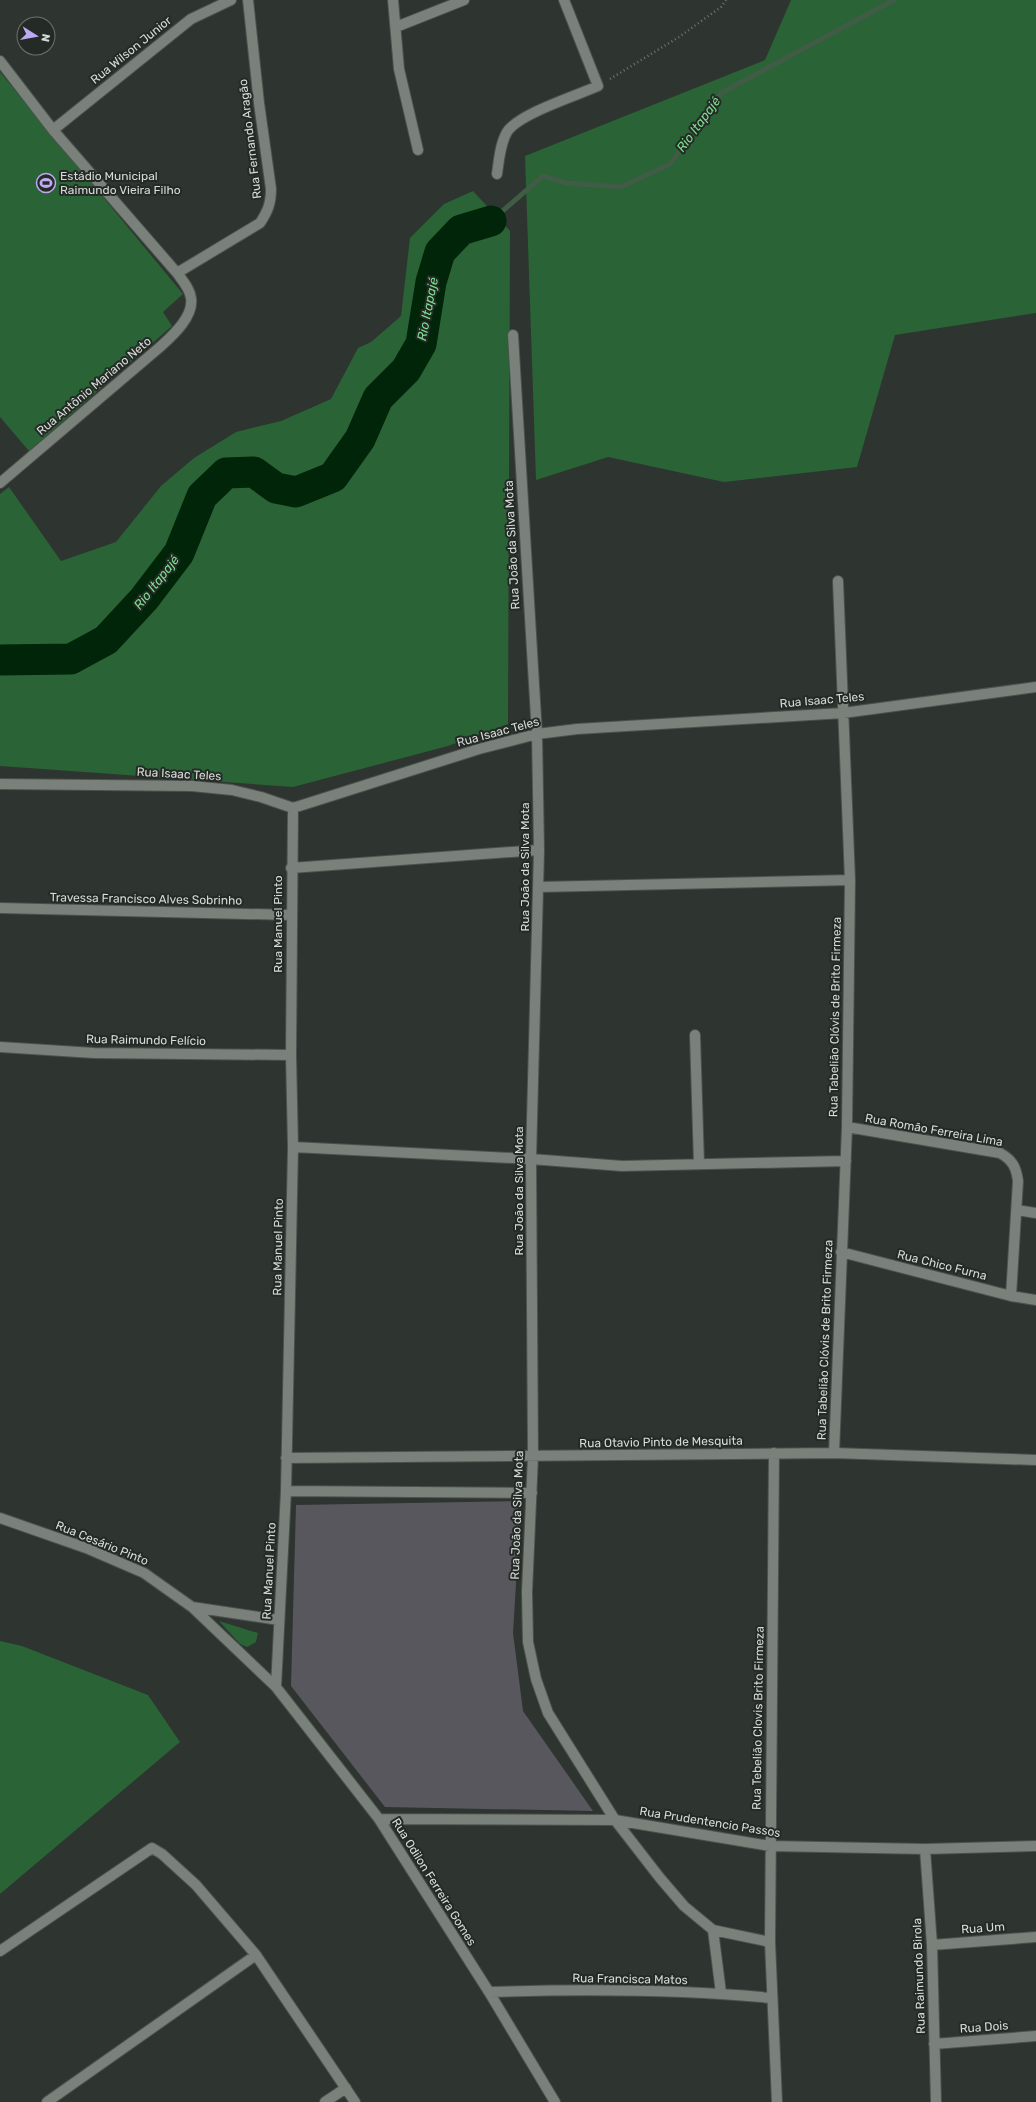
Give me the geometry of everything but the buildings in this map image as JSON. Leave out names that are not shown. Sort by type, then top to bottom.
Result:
[{"type":"street","name":"Rua Wilson Junior","points":[[53,130],[191,19],[231,0]]},
{"type":"street","name":"Rua Fernando Aragão","points":[[177,273],[260,223],[268,212],[271,201],[271,189],[258,103],[248,0]]},
{"type":"street","points":[[393,0],[401,76],[418,150]]},
{"type":"street","points":[[396,27],[464,0]]},
{"type":"street","points":[[497,174],[504,139],[514,124],[598,86],[564,0]]},
{"type":"street","points":[[0,61],[53,130],[177,273]]},
{"type":"street","name":"Rua Antônio Mariano Neto","points":[[0,482],[160,348],[183,321],[190,309],[192,299],[186,286],[177,273]]},
{"type":"street","name":"Rua João da Silva Mota","points":[[513,335],[537,734],[539,850],[530,1159],[533,1456],[527,1592],[528,1642],[536,1679],[548,1713],[615,1820],[660,1878],[684,1906],[713,1930],[770,1942]]},
{"type":"street","name":"Rua Tabelião Clóvis de Brito Firmeza","points":[[834,1453],[847,1127],[850,880],[838,581]]},
{"type":"street","name":"Rua Isaac Teles","points":[[0,784],[192,786],[232,790],[293,808],[479,749],[537,734],[577,729],[843,713],[1036,687]]},
{"type":"street","name":"Rua Manuel Pinto","points":[[276,1687],[286,1491],[293,1148],[291,1055],[293,808]]},
{"type":"street","points":[[292,868],[539,850]]},
{"type":"street","points":[[539,887],[850,880]]},
{"type":"street","name":"Travessa Francisco Alves Sobrinho","points":[[0,908],[292,915]]},
{"type":"street","points":[[695,1035],[698,1164]]},
{"type":"street","name":"Rua Raimundo Felício","points":[[0,1047],[94,1053],[291,1055]]},
{"type":"street","name":"Rua Romão Ferreira Lima","points":[[847,1127],[1000,1153],[1009,1158],[1016,1167],[1018,1181],[1011,1296]]},
{"type":"street","points":[[293,1148],[530,1159],[622,1166],[846,1161]]},
{"type":"street","points":[[1017,1210],[1036,1213]]},
{"type":"street","name":"Rua Chico Furna","points":[[841,1252],[1011,1296],[1036,1300]]},
{"type":"street","name":"Rua Tebelião Clovis Brito Firmeza","points":[[774,1453],[770,1942],[771,1998],[777,2102]]},
{"type":"street","name":"Rua Otavio Pinto de Mesquita","points":[[286,1458],[834,1453],[1036,1460]]},
{"type":"street","points":[[286,1491],[532,1493]]},
{"type":"street","name":"Rua Cesário Pinto","points":[[0,1518],[86,1548],[144,1573],[192,1607],[276,1687]]},
{"type":"street","points":[[192,1607],[280,1620]]},
{"type":"street","name":"Rua Odilon Ferreira Gomes","points":[[276,1687],[379,1819],[489,1992],[553,2102]]},
{"type":"street","name":"Rua Prudentencio Passos","points":[[379,1819],[615,1820],[770,1846],[926,1848],[1036,1846]]},
{"type":"street","points":[[0,1951],[152,1848],[162,1854],[196,1886],[256,1955],[355,2102]]},
{"type":"street","name":"Rua Raimundo Birola","points":[[926,1848],[932,1945],[936,2102]]},
{"type":"street","points":[[713,1930],[721,1993]]},
{"type":"street","name":"Rua Um","points":[[932,1945],[1036,1937]]},
{"type":"street","points":[[47,2102],[256,1955]]},
{"type":"street","name":"Rua Francisca Matos","points":[[489,1992],[546,1990],[721,1993],[771,1998]]},
{"type":"street","name":"Rua Dois","points":[[934,2044],[1036,2036]]},
{"type":"street","points":[[324,2102],[346,2088]]},
{"type":"path","points":[[598,86],[679,37],[721,7],[726,0]]},
{"type":"green space","points":[[791,0],[1036,0],[1036,313],[895,335],[857,467],[724,482],[608,457],[536,480],[525,156],[765,60]]},
{"type":"green space","name":"Estádio Municipal Raimundo Vieira Filho","points":[[0,72],[183,294],[163,312],[172,326],[29,451],[0,417]]},
{"type":"green space","points":[[473,191],[510,231],[508,724],[448,746],[293,787],[0,766],[0,494],[9,487],[61,561],[116,542],[161,486],[194,458],[236,432],[281,421],[331,399],[358,348],[371,342],[401,316],[410,238],[444,204]]},
{"type":"green space","points":[[219,1621],[258,1633],[256,1642],[247,1647],[240,1644]]},
{"type":"green space","points":[[0,1641],[22,1646],[148,1695],[180,1742],[0,1894]]},
{"type":"waterway","name":"Rio Itapajé","points":[[491,221],[543,176],[567,183],[621,187],[670,164],[721,93],[894,0]]},
{"type":"waterway","name":"Rio Itapajé","points":[[0,660],[71,659],[106,640],[144,599],[179,553],[202,496],[226,473],[254,472],[276,488],[296,492],[333,477],[360,439],[378,398],[406,370],[421,344],[431,282],[440,252],[461,230],[491,221]]},
{"type":"place","name":"Estádio Municipal Raimundo Vieira Filho","points":[[46,183]]}]
